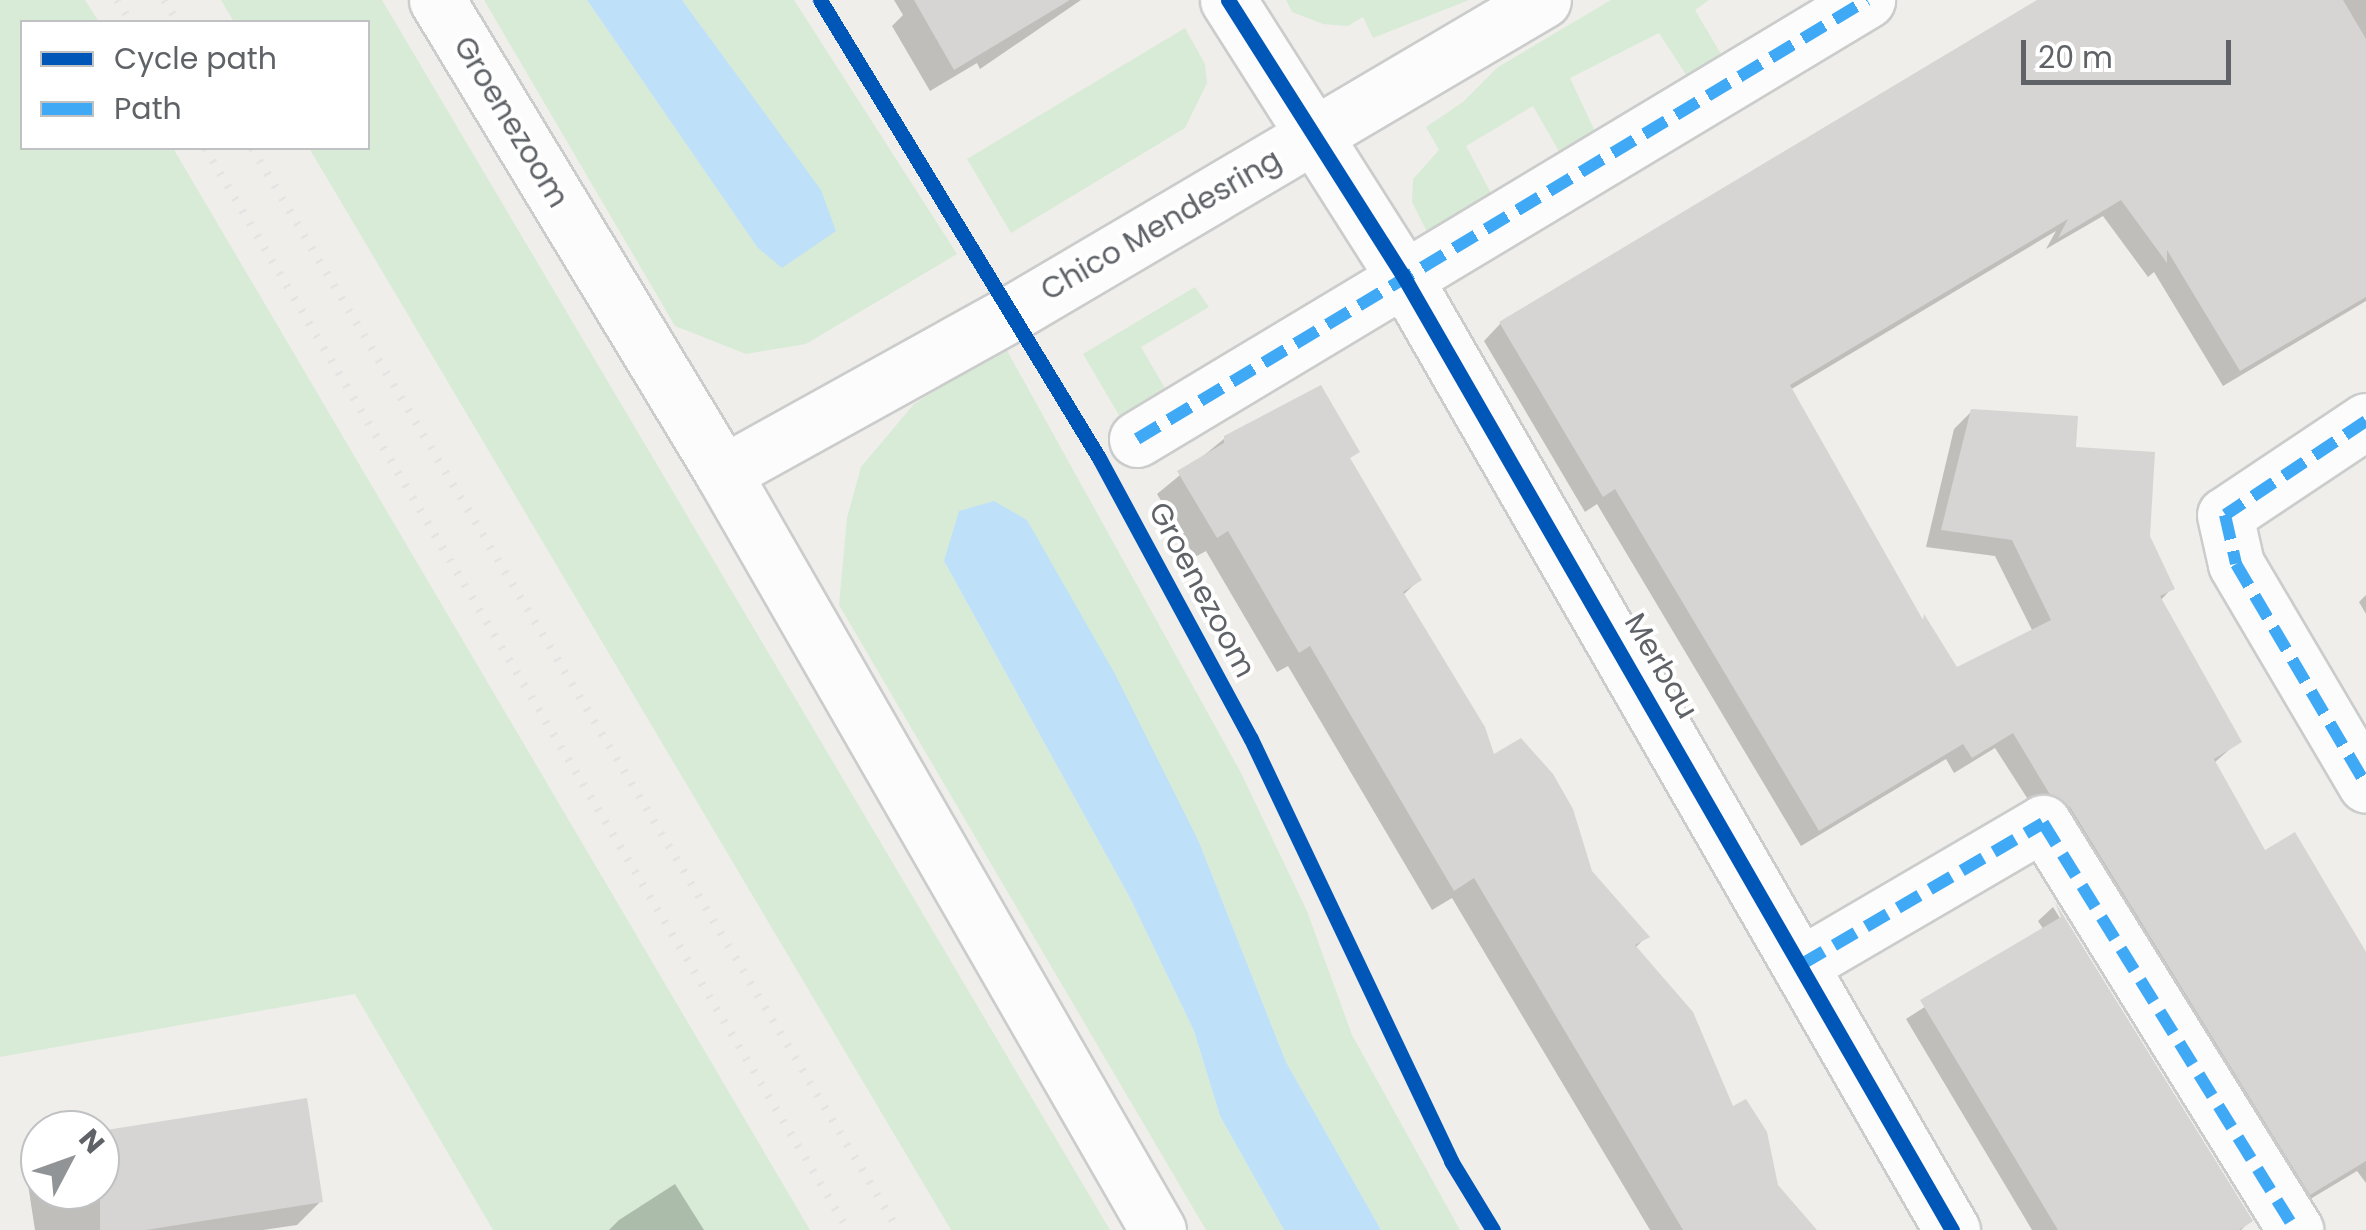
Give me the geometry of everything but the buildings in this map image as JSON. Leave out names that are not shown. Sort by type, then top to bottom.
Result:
[{"type":"street","name":"Groenezoom","points":[[437,0],[723,473],[1158,1230]]},
{"type":"street","name":"Merbau","points":[[1228,0],[1402,274],[1952,1230]]},
{"type":"street","name":"Chico Mendesring","points":[[723,473],[1543,0]]},
{"type":"street","points":[[1136,439],[1402,274],[1866,0]]},
{"type":"street","points":[[2366,422],[2225,515],[2236,564],[2366,785]]},
{"type":"street","points":[[1802,964],[2043,823],[2295,1230]]},
{"type":"green space","points":[[0,0],[85,0],[98,20],[20,20],[20,150],[174,150],[810,1230],[493,1230],[355,994],[0,1057]]},
{"type":"green space","points":[[221,0],[382,0],[1110,1230],[951,1230],[310,150],[370,150],[370,20],[233,20]]},
{"type":"green space","points":[[484,0],[587,0],[757,247],[835,230],[820,190],[682,0],[794,0],[957,254],[806,344],[746,354],[675,326]]},
{"type":"green space","points":[[1286,0],[1469,0],[1373,38],[1363,17],[1348,26],[1323,24],[1292,12]]},
{"type":"green space","points":[[1611,0],[1709,0],[1695,10],[1725,61],[1692,84],[1659,33],[1570,78],[1599,140],[1561,155],[1533,106],[1466,146],[1492,195],[1428,234],[1412,202],[1413,179],[1439,150],[1426,127],[1463,102],[1498,67]]},
{"type":"green space","points":[[1185,28],[1205,64],[1207,83],[1185,128],[1011,233],[967,159]]},
{"type":"green space","points":[[1195,287],[1209,307],[1141,347],[1169,395],[1123,422],[1083,354]]},
{"type":"green space","points":[[1005,347],[1240,771],[1307,911],[1352,1035],[1460,1230],[1381,1230],[1286,1062],[1199,842],[1027,520],[944,561],[1130,898],[1194,1031],[1220,1116],[1284,1230],[1206,1230],[839,605],[847,518],[861,467],[914,404]]},
{"type":"water","points":[[587,0],[682,0],[821,190],[836,231],[782,268],[757,247]]},
{"type":"water","points":[[994,501],[1027,520],[1115,674],[1199,842],[1286,1062],[1381,1230],[1284,1230],[1220,1116],[1194,1031],[1130,898],[944,561],[959,511]]},
{"type":"railway","points":[[117,0],[130,20]]},
{"type":"railway","points":[[164,0],[177,20]]},
{"type":"railway","points":[[206,150],[848,1230]]},
{"type":"railway","points":[[253,150],[898,1230]]},
{"type":"marked path","points":[[1137,439],[1867,0]]},
{"type":"marked path","points":[[2366,421],[2225,515],[2236,564],[2366,785]]},
{"type":"marked path","points":[[1802,964],[2043,823],[2295,1230]]},
{"type":"cycle path","points":[[820,0],[1099,458],[1251,739],[1451,1161],[1493,1230]]},
{"type":"cycle path","points":[[1228,0],[1402,274],[1952,1230]]}]
